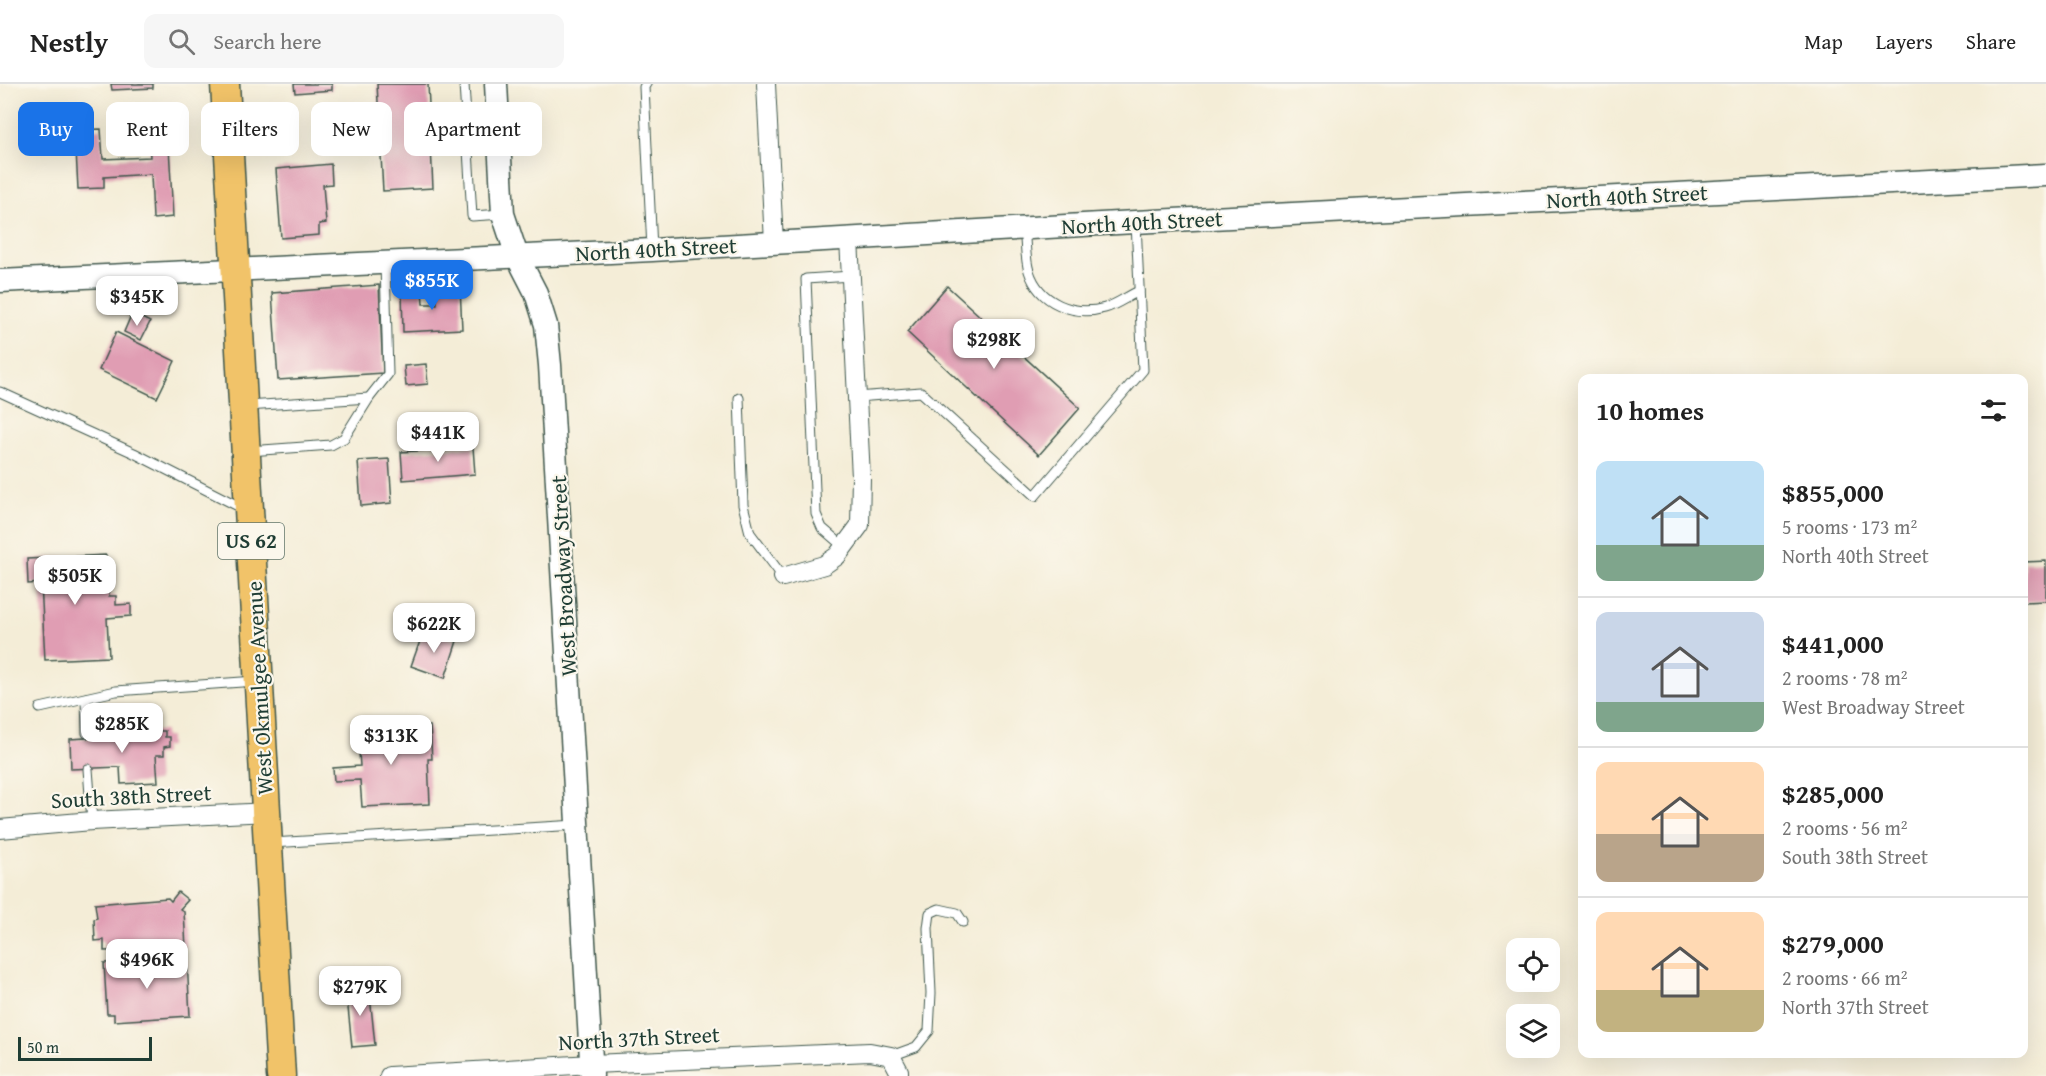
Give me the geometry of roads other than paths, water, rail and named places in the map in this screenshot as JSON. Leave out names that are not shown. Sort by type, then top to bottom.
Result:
[{"type":"main road","name":"West Okmulgee Avenue","points":[[225,84],[281,1076]]},
{"type":"street","name":"West Broadway Street","points":[[496,84],[503,214],[517,256],[536,293],[546,325],[550,365],[592,1070]]},
{"type":"street","points":[[766,84],[774,243]]},
{"type":"street","name":"North 40th Street","points":[[0,281],[652,250],[1024,228],[2046,175]]},
{"type":"street","points":[[783,577],[824,565],[837,556],[857,530],[860,519],[861,477],[849,238]]},
{"type":"street","name":"South 38th Street","points":[[0,829],[92,821],[266,812]]},
{"type":"street","name":"North 37th Street","points":[[389,1076],[592,1070],[870,1052],[891,1056]]},
{"type":"street","points":[[891,1056],[899,1071],[899,1076]]},
{"type":"lane","points":[[464,84],[472,216],[503,214]]},
{"type":"lane","points":[[646,84],[644,87],[652,250]]},
{"type":"lane","points":[[857,397],[921,392],[1035,496],[1143,370],[1136,222]]},
{"type":"lane","points":[[1024,228],[1028,270],[1040,293],[1062,307],[1079,311],[1105,308],[1139,291]]},
{"type":"lane","points":[[247,451],[331,445],[344,438],[369,398],[388,374],[385,263]]},
{"type":"lane","points":[[844,547],[822,528],[816,514],[806,279],[851,276]]},
{"type":"lane","points":[[0,392],[134,453],[250,513]]},
{"type":"lane","points":[[244,406],[369,398]]},
{"type":"lane","points":[[739,398],[743,505],[750,532],[783,577]]},
{"type":"lane","points":[[40,708],[116,691],[259,681]]},
{"type":"lane","points":[[86,698],[87,733]]},
{"type":"lane","points":[[88,769],[92,821]]},
{"type":"lane","points":[[267,843],[577,825]]},
{"type":"lane","points":[[891,1056],[916,1047],[929,1032],[931,993],[928,928],[930,913],[939,909],[957,913],[963,922]]}]
